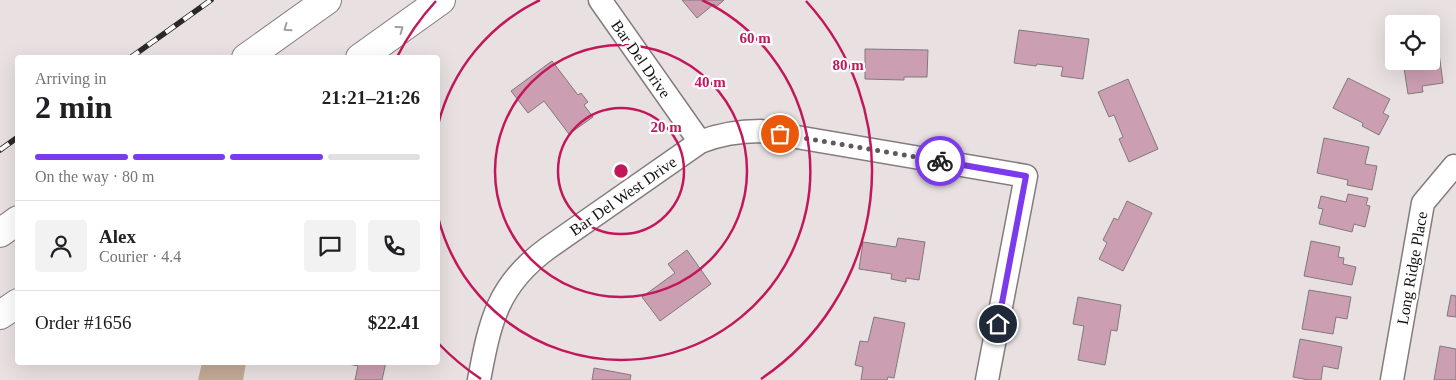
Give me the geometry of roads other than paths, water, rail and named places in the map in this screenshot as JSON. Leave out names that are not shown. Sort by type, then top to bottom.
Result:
[{"type":"main road","points":[[250,55],[327,0]]},
{"type":"main road","points":[[364,55],[441,0]]},
{"type":"main road","points":[[0,233],[15,222]]},
{"type":"main road","points":[[0,315],[15,305]]},
{"type":"street","name":"Bar Del Drive","points":[[600,0],[700,142]]},
{"type":"street","name":"Bar Del West Drive","points":[[479,380],[488,332],[495,313],[510,285],[528,265],[548,248],[700,142],[738,131],[761,131],[1026,176],[987,380]]},
{"type":"street","name":"Long Ridge Place","points":[[1392,380],[1423,203],[1454,166]]},
{"type":"railway","points":[[134,55],[211,0]]},
{"type":"railway","points":[[0,150],[15,139]]}]
